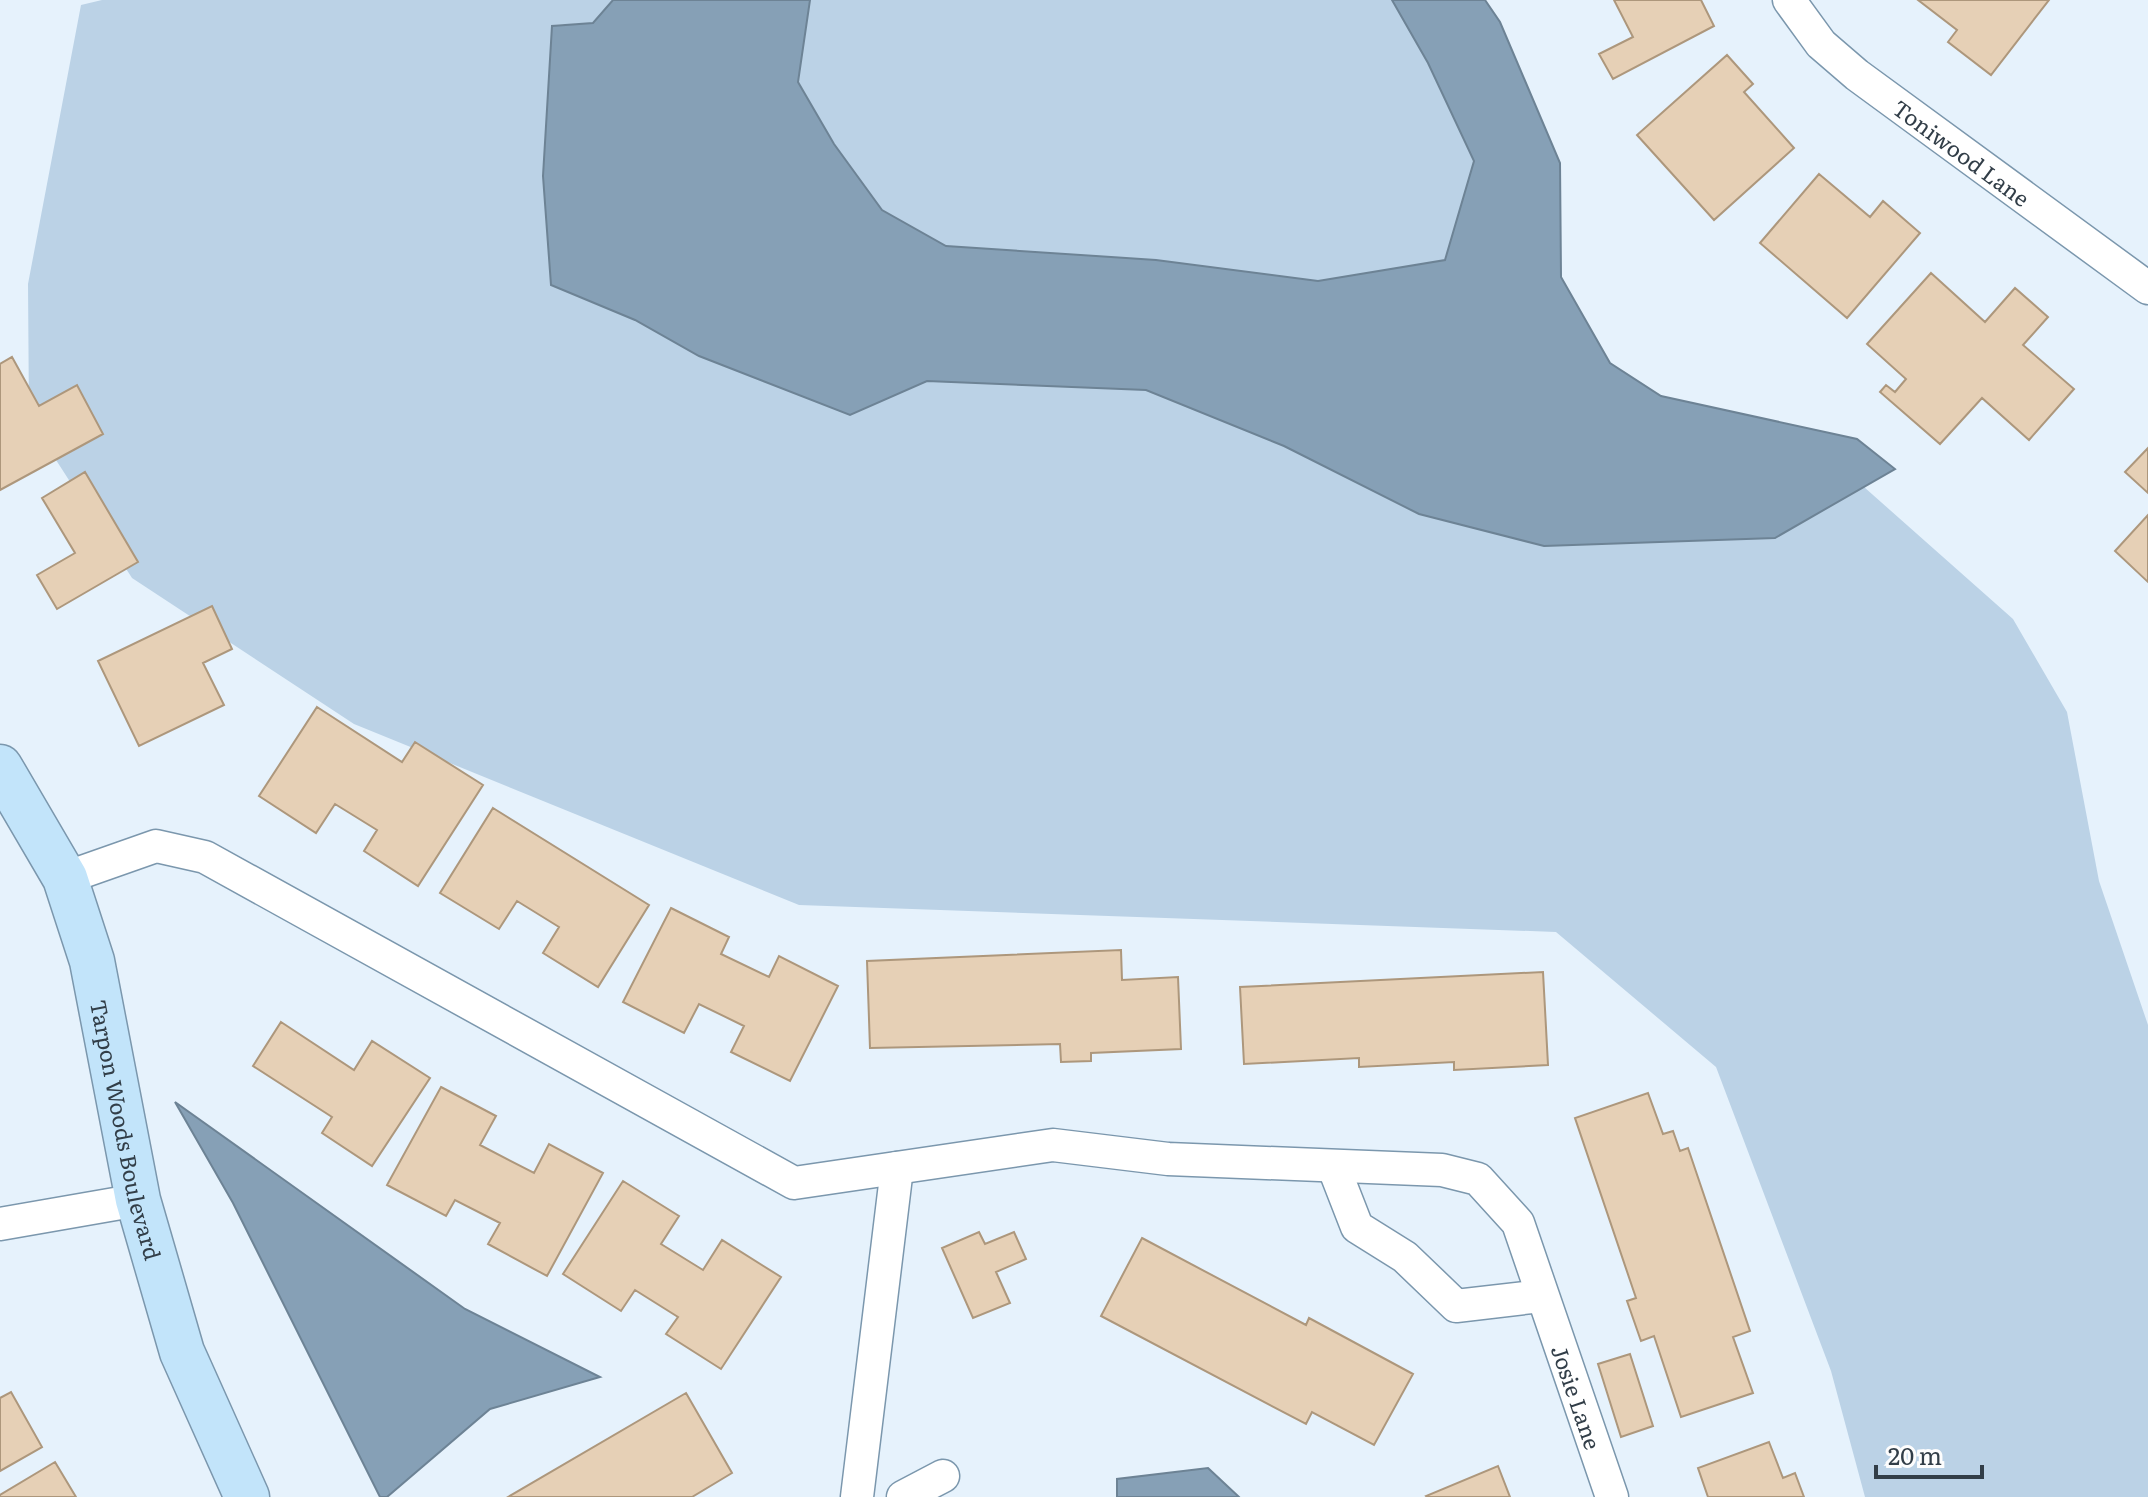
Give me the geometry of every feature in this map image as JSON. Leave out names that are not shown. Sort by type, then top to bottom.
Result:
[{"type":"street","name":"Toniwood Lane","points":[[1789,0],[1821,44],[1857,75],[2148,288]]},
{"type":"street","name":"Tarpon Woods Boulevard","points":[[0,767],[65,878],[92,961],[138,1200],[182,1352],[247,1497]]},
{"type":"street","name":"Josie Lane","points":[[65,878],[156,846],[205,857],[794,1183],[1053,1145],[1168,1159],[1442,1170],[1478,1179],[1518,1223],[1612,1497]]},
{"type":"street","points":[[857,1497],[897,1168]]},
{"type":"street","points":[[1334,1168],[1357,1227],[1405,1257],[1456,1306],[1541,1296]]},
{"type":"street","points":[[0,1224],[138,1200]]},
{"type":"street","points":[[903,1497],[943,1476]]},
{"type":"shaded area","points":[[102,0],[613,0],[593,23],[553,25],[635,320],[699,356],[850,415],[927,381],[1146,390],[1544,546],[1774,538],[1864,487],[2013,619],[2067,712],[2099,881],[2148,1025],[2148,1497],[1865,1497],[1831,1371],[1716,1067],[1556,932],[799,905],[354,724],[132,578],[29,418],[28,284],[81,5]]},
{"type":"shaded area","points":[[613,0],[810,0],[798,82],[834,144],[882,210],[946,246],[1156,260],[1318,281],[1445,260],[1474,161],[1428,63],[1392,0],[1485,0],[1500,22],[1560,163],[1561,277],[1610,363],[1661,396],[1857,439],[1895,469],[1775,538],[1544,546],[1419,514],[1284,446],[1146,390],[927,381],[850,415],[699,356],[635,320],[551,285],[543,176],[552,26],[593,23]]},
{"type":"shaded area","points":[[810,0],[1392,0],[1428,63],[1474,161],[1445,261],[1318,281],[1156,260],[946,246],[882,210],[834,144],[798,81]]},
{"type":"shaded area","points":[[175,1102],[465,1309],[600,1377],[490,1409],[387,1497],[380,1497],[233,1203]]},
{"type":"shaded area","points":[[1208,1468],[1239,1497],[1117,1497],[1117,1479]]},
{"type":"building","points":[[1614,0],[1701,0],[1714,26],[1613,79],[1599,54],[1633,37]]},
{"type":"building","points":[[1918,0],[2049,0],[1991,75],[1948,42],[1957,30]]},
{"type":"building","points":[[1727,55],[1753,84],[1744,92],[1794,148],[1714,220],[1637,135]]},
{"type":"building","points":[[1819,174],[1870,217],[1883,201],[1920,233],[1847,318],[1760,243]]},
{"type":"building","points":[[1931,273],[1985,322],[2015,288],[2048,317],[2023,345],[2074,389],[2029,440],[1982,398],[1940,444],[1880,392],[1886,385],[1895,392],[1906,379],[1867,344]]},
{"type":"building","points":[[12,357],[39,406],[77,385],[103,434],[0,490],[0,364]]},
{"type":"building","points":[[2148,448],[2148,493],[2125,472]]},
{"type":"building","points":[[85,472],[138,562],[57,609],[37,575],[75,553],[42,498]]},
{"type":"building","points":[[2148,515],[2148,582],[2115,551]]},
{"type":"building","points":[[212,606],[232,649],[203,663],[224,705],[139,746],[98,661]]},
{"type":"building","points":[[317,707],[402,762],[415,742],[483,785],[418,886],[364,851],[377,830],[335,804],[316,833],[259,796]]},
{"type":"building","points":[[493,808],[649,905],[598,987],[543,953],[559,927],[517,901],[499,929],[440,893]]},
{"type":"building","points":[[671,908],[729,937],[721,954],[769,977],[779,956],[838,986],[790,1081],[731,1052],[744,1026],[699,1004],[684,1033],[623,1002]]},
{"type":"building","points":[[1121,950],[1122,980],[1178,977],[1181,1049],[1091,1053],[1091,1061],[1061,1062],[1060,1044],[870,1048],[867,961]]},
{"type":"building","points":[[1543,972],[1548,1065],[1454,1070],[1454,1062],[1359,1067],[1359,1058],[1244,1064],[1240,987]]},
{"type":"building","points":[[281,1022],[354,1070],[372,1041],[430,1078],[372,1166],[322,1133],[332,1117],[253,1066]]},
{"type":"building","points":[[441,1087],[496,1116],[480,1145],[534,1173],[549,1144],[603,1173],[547,1276],[488,1244],[500,1223],[455,1200],[446,1216],[387,1185]]},
{"type":"building","points":[[1648,1093],[1663,1134],[1673,1131],[1680,1151],[1688,1148],[1750,1331],[1733,1337],[1753,1393],[1681,1417],[1654,1336],[1641,1341],[1627,1301],[1636,1298],[1575,1118]]},
{"type":"building","points":[[623,1181],[679,1216],[661,1244],[703,1270],[722,1240],[781,1277],[721,1369],[666,1334],[678,1317],[635,1290],[621,1311],[563,1274]]},
{"type":"building","points":[[979,1232],[985,1244],[1014,1232],[1026,1259],[996,1272],[1010,1303],[973,1318],[942,1248]]},
{"type":"building","points":[[1142,1238],[1306,1325],[1309,1318],[1413,1374],[1374,1445],[1312,1412],[1306,1424],[1101,1316]]},
{"type":"building","points":[[1630,1354],[1653,1426],[1621,1437],[1598,1364]]},
{"type":"building","points":[[11,1392],[42,1447],[0,1471],[0,1398]]},
{"type":"building","points":[[686,1393],[732,1473],[692,1497],[508,1497]]},
{"type":"building","points":[[1769,1442],[1783,1478],[1795,1473],[1804,1497],[1708,1497],[1698,1468]]},
{"type":"building","points":[[55,1462],[76,1497],[0,1497],[0,1495]]},
{"type":"building","points":[[1498,1466],[1510,1497],[1426,1496]]}]
